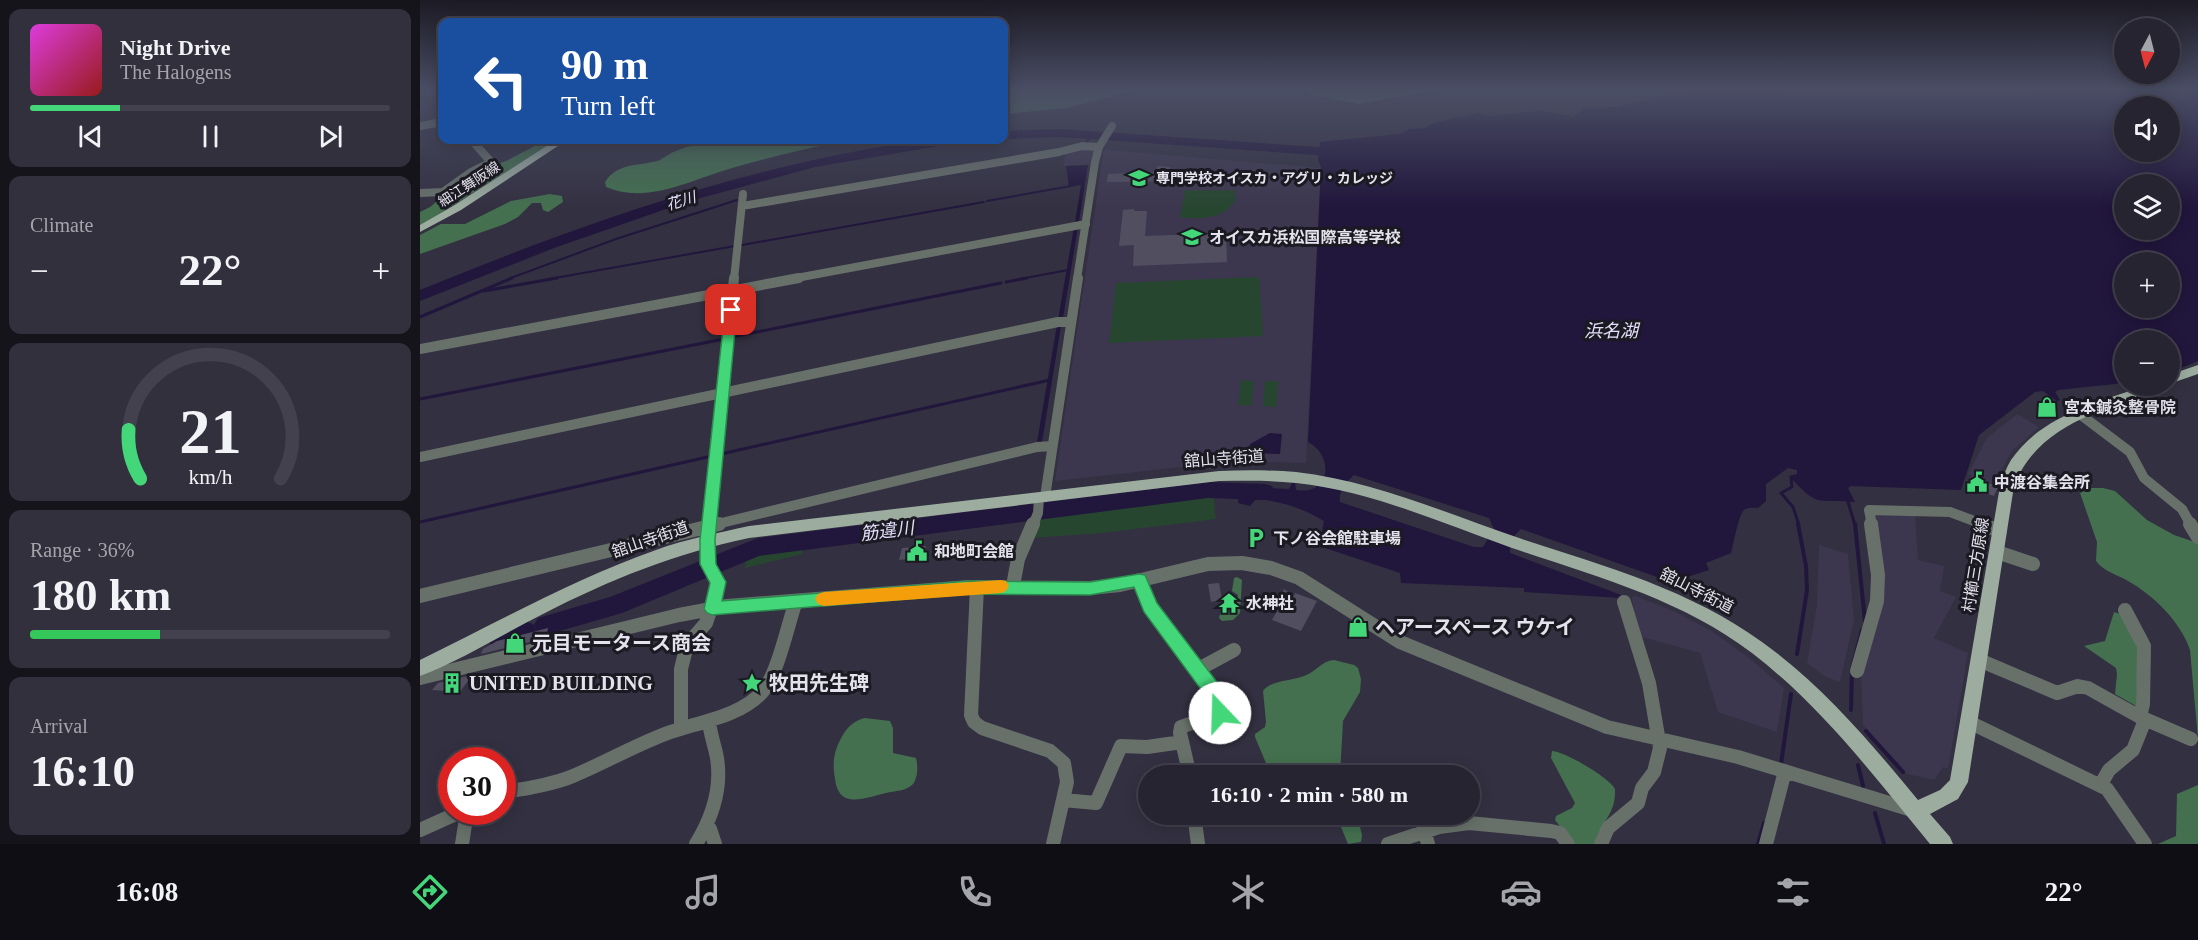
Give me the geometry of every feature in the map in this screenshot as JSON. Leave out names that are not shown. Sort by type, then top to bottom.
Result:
[{"type":"main road","name":"細江舞阪線","points":[[420,230],[557,144]]},
{"type":"main road","points":[[2180,376],[2198,369]]},
{"type":"main road","name":"村櫛三方原線","points":[[1915,810],[1947,797],[1957,788],[2010,475],[2020,456],[2045,433],[2081,415],[2130,396]]},
{"type":"main road","name":"舘山寺街道","points":[[420,668],[601,577],[708,533],[749,532],[1040,503],[1236,475],[1277,475],[1317,479],[1346,486],[1661,592],[1701,611],[1739,634],[1816,699],[1944,844]]},
{"type":"street","points":[[1013,586],[1018,559],[1040,503],[1052,446],[1099,146],[1110,128]]},
{"type":"street","points":[[420,193],[443,192],[471,172],[491,162],[476,144]]},
{"type":"street","points":[[742,207],[1082,146],[1099,146]]},
{"type":"street","points":[[681,729],[681,669],[687,645],[706,623],[712,609],[718,582],[708,566],[708,533],[743,194]]},
{"type":"street","points":[[420,349],[1086,224]]},
{"type":"street","points":[[420,458],[1058,322],[1071,322]]},
{"type":"street","points":[[2081,415],[2130,452],[2144,478],[2182,509],[2198,537]]},
{"type":"street","points":[[420,596],[708,533],[1037,447],[1052,446]]},
{"type":"street","points":[[1857,671],[1877,605],[1872,569],[1869,510],[1950,512],[2000,531]]},
{"type":"street","points":[[1997,552],[2033,564]]},
{"type":"street","points":[[420,678],[712,609],[977,587],[1090,588],[1220,562],[1242,562],[1271,568],[1312,585],[1389,636],[1411,647],[1597,723],[1737,757],[1915,810]]},
{"type":"street","points":[[1139,580],[1150,607],[1214,693],[1220,713],[1181,727],[1187,765]]},
{"type":"street","points":[[977,587],[971,715],[980,727],[1059,755],[1065,762],[1068,772],[1053,844]]},
{"type":"street","points":[[516,790],[571,777],[662,735],[709,721],[748,704],[768,684],[796,601]]},
{"type":"street","points":[[1601,844],[1608,828],[1638,803],[1642,789],[1654,772],[1660,740],[1648,683],[1624,602]]},
{"type":"street","points":[[2101,784],[2111,767],[2129,755],[2137,745],[2142,719],[2144,646],[2126,610]]},
{"type":"street","points":[[1197,670],[1234,650]]},
{"type":"street","points":[[1979,660],[2057,693],[2078,686],[2088,688],[2142,719],[2191,739]]},
{"type":"street","points":[[696,844],[712,811],[718,783],[717,759],[709,721]]},
{"type":"street","points":[[1969,722],[2101,784],[2111,794],[2145,844]]},
{"type":"street","points":[[1063,800],[1096,803],[1121,746],[1147,747],[1182,742]]},
{"type":"street","points":[[1766,844],[1785,771]]},
{"type":"street","points":[[420,830],[438,822]]},
{"type":"street","points":[[1388,844],[1426,838],[1439,827],[1484,823],[1560,833],[1568,844]]},
{"type":"street","points":[[462,844],[465,825]]},
{"type":"street","points":[[1195,825],[1198,844]]},
{"type":"street","points":[[705,829],[710,829],[715,844]]},
{"type":"shaded area","points":[[1087,147],[1095,149],[1091,165],[1063,166],[1066,153]]},
{"type":"shaded area","points":[[1104,151],[1321,168],[1306,463],[1235,461],[1055,481],[1102,161]]},
{"type":"shaded area","points":[[2017,414],[2039,427],[2012,451],[2001,471],[1997,486],[1968,474],[1987,438]]},
{"type":"shaded area","points":[[1915,514],[1918,560],[1944,566],[1940,591],[1956,597],[1934,638],[1968,653],[1948,769],[1943,767],[1934,780],[1907,774],[1863,725],[1861,673],[1877,622],[1873,515]]},
{"type":"shaded area","points":[[1819,545],[1848,554],[1854,620],[1840,682],[1826,677],[1807,663],[1817,605]]},
{"type":"shaded area","points":[[1635,596],[1676,612],[1713,632],[1748,657],[1784,688],[1777,732],[1718,712],[1700,653],[1639,636],[1632,597]]},
{"type":"green space","points":[[538,144],[551,144],[420,226],[420,212],[430,207],[473,172],[506,161]]},
{"type":"green space","points":[[700,144],[829,144],[761,160],[654,192],[622,192],[606,187],[605,182],[611,175],[623,168],[660,160]]},
{"type":"green space","points":[[1185,190],[1234,190],[1236,199],[1226,211],[1211,217],[1180,217]]},
{"type":"green space","points":[[550,194],[562,196],[563,202],[548,212],[543,210],[541,203],[532,203],[518,217],[505,224],[420,254],[420,235],[441,224],[465,224],[511,201]]},
{"type":"green space","points":[[1259,277],[1263,336],[1109,343],[1116,283]]},
{"type":"green space","points":[[1241,380],[1254,381],[1251,406],[1238,405]]},
{"type":"green space","points":[[1265,381],[1278,381],[1276,407],[1263,406]]},
{"type":"green space","points":[[2087,488],[2115,491],[2147,520],[2174,535],[2198,543],[2198,739],[2190,650],[2186,640],[2173,620],[2156,602],[2096,561],[2097,542],[2080,493]]},
{"type":"green space","points":[[1213,492],[1216,519],[1102,533],[1032,538],[1042,513]]},
{"type":"green space","points":[[804,544],[802,554],[745,568],[746,559],[712,567],[750,552]]},
{"type":"green space","points":[[1234,578],[1242,580],[1240,613],[1233,620],[1222,621],[1219,618],[1221,611],[1235,610],[1238,595],[1232,591]]},
{"type":"green space","points":[[2114,612],[2123,615],[2139,644],[2136,706],[2115,694],[2116,668],[2084,646],[2105,641]]},
{"type":"green space","points":[[1334,660],[1354,665],[1358,668],[1361,679],[1360,692],[1343,721],[1341,765],[1267,765],[1255,737],[1255,734],[1265,727],[1266,722],[1263,691],[1276,683],[1308,674],[1326,662]]},
{"type":"green space","points":[[865,718],[890,721],[893,728],[893,753],[916,758],[917,775],[913,784],[904,789],[854,800],[842,795],[837,789],[834,762],[844,733],[855,722]]},
{"type":"green space","points":[[1552,751],[1566,755],[1586,766],[1605,778],[1615,789],[1613,806],[1595,844],[1574,844],[1555,820],[1556,816],[1572,808],[1575,803],[1551,758]]},
{"type":"green space","points":[[2198,785],[2198,844],[2158,844],[2176,836],[2177,794]]},
{"type":"green space","points":[[1340,825],[1360,825],[1361,842],[1348,844]]},
{"type":"water","name":"浜名湖","points":[[1419,128],[2114,128],[2114,162],[2180,162],[2180,128],[2198,128],[2198,361],[2180,368],[2180,330],[2114,330],[2114,384],[2058,390],[2055,392],[2060,400],[2057,401],[2043,391],[2035,392],[1979,435],[1961,490],[1851,486],[1848,488],[1855,502],[1824,501],[1806,493],[1789,476],[1797,474],[1797,470],[1788,468],[1766,484],[1766,501],[1758,508],[1744,510],[1731,553],[1706,563],[1709,570],[1671,582],[1521,529],[1512,540],[1510,553],[1621,595],[1621,598],[1524,592],[1524,588],[1401,583],[1400,573],[1319,546],[1324,521],[1308,512],[1283,503],[1265,500],[1256,499],[1250,506],[1238,503],[1240,487],[1289,489],[1292,483],[1295,483],[1296,490],[1307,490],[1316,487],[1325,474],[1323,457],[1308,442],[1321,167],[1318,160],[1320,142],[1399,134],[1410,129]],"holes":[[[1354,475],[1489,518],[1494,529],[1483,547],[1474,547],[1340,502],[1341,491]]]},
{"type":"water","points":[[1088,165],[1079,221],[1075,223],[1081,185],[1069,187],[1066,166]]},
{"type":"water","points":[[1074,227],[1078,227],[1063,318],[1058,320]]},
{"type":"water","points":[[1057,325],[1061,326],[1042,442],[1037,442]]},
{"type":"water","points":[[1270,433],[1282,434],[1280,454],[1249,453],[1250,444]]},
{"type":"building","name":"専門学校オイスカ・アグリ・カレッジ","points":[[1158,166],[1170,167],[1169,181],[1107,182],[1108,174],[1155,172]]},
{"type":"building","name":"オイスカ浜松国際高等学校","points":[[1134,209],[1134,211],[1147,211],[1145,236],[1226,233],[1227,262],[1133,266],[1134,245],[1119,246],[1123,210]]},
{"type":"building","name":"中渡谷集会所","points":[[1972,476],[1998,487],[1994,496],[1968,487]]},
{"type":"building","name":"和地町会館","points":[[926,546],[924,557],[899,560],[902,548]]},
{"type":"building","points":[[1219,583],[1222,600],[1211,602],[1208,584]]},
{"type":"building","points":[[1284,589],[1294,596],[1295,593],[1317,601],[1301,631],[1272,620],[1281,604]]},
{"type":"building","name":"水神社","points":[[1223,596],[1237,599],[1236,608],[1222,608]]},
{"type":"building","name":"元目モータース商会","points":[[548,628],[546,638],[481,654],[483,649],[497,641]]},
{"type":"building","name":"UNITED BUILDING","points":[[472,675],[460,692],[432,690],[438,683]]},
{"type":"waterway","name":"花川","points":[[1008,135],[1060,133],[1346,153]]},
{"type":"waterway","points":[[1086,144],[1091,134]]},
{"type":"waterway","name":"花川","points":[[420,296],[549,244],[680,199],[815,163],[924,144]]},
{"type":"waterway","points":[[987,201],[1071,186]]},
{"type":"waterway","points":[[508,279],[616,239],[737,200]]},
{"type":"waterway","points":[[742,245],[984,202]]},
{"type":"waterway","points":[[549,279],[735,246]]},
{"type":"waterway","points":[[1020,279],[1068,270]]},
{"type":"waterway","points":[[420,317],[512,278]]},
{"type":"waterway","points":[[484,291],[557,278]]},
{"type":"waterway","points":[[1006,282],[1027,278]]},
{"type":"waterway","points":[[732,337],[1001,283]]},
{"type":"waterway","points":[[420,399],[724,339]]},
{"type":"waterway","points":[[721,454],[1050,380]]},
{"type":"waterway","points":[[420,522],[712,456]]},
{"type":"waterway","points":[[1791,478],[1792,487],[1781,493],[1793,507],[1799,525]]},
{"type":"waterway","name":"筋違川","points":[[546,625],[614,606],[758,547],[1208,490],[1265,492]]},
{"type":"waterway","points":[[1848,502],[1855,525]]},
{"type":"waterway","points":[[1797,654],[1807,590],[1806,566],[1798,524]]},
{"type":"waterway","points":[[1855,524],[1865,621]]},
{"type":"waterway","points":[[1851,710],[1852,669],[1862,630]]},
{"type":"waterway","name":"筋違川","points":[[499,638],[525,631]]},
{"type":"waterway","points":[[1781,764],[1791,694]]},
{"type":"waterway","points":[[1866,731],[1903,772]]},
{"type":"waterway","points":[[1858,765],[1863,786]]},
{"type":"waterway","points":[[1875,813],[1884,844]]},
{"type":"waterway","points":[[1758,844],[1764,823]]},
{"type":"slow traffic","points":[[824,599],[1001,586]]},
{"type":"place","name":"専門学校オイスカ・アグリ・カレッジ","points":[[1139,178]]},
{"type":"place","name":"オイスカ浜松国際高等学校","points":[[1192,237]]},
{"type":"place","name":"宮本鍼灸整骨院","points":[[2047,407]]},
{"type":"place","name":"中渡谷集会所","points":[[1977,482]]},
{"type":"place","name":"下ノ谷会館駐車場","points":[[1256,538]]},
{"type":"place","name":"和地町会館","points":[[917,551]]},
{"type":"place","name":"水神社","points":[[1229,603]]},
{"type":"place","name":"ヘアースペース ウケイ","points":[[1358,627]]},
{"type":"place","name":"元目モータース商会","points":[[515,643]]},
{"type":"place","name":"UNITED BUILDING","points":[[452,683]]},
{"type":"place","name":"牧田先生碑","points":[[752,683]]},
{"type":"route","points":[[731,310],[707,540],[709,568],[718,582],[712,609],[969,587],[1090,588],[1120,585],[1139,580],[1150,607],[1211,688],[1220,713]]}]
